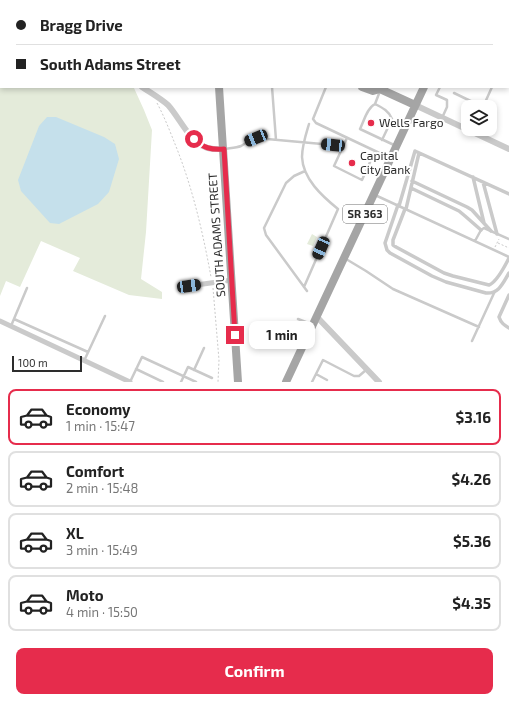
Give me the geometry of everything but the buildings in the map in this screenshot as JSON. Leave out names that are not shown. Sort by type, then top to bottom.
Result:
[{"type":"main road","name":"SOUTH ADAMS STREET","points":[[219,88],[238,382]]},
{"type":"main road","points":[[364,88],[372,92],[379,88],[415,105],[424,88]]},
{"type":"main road","name":"SR 363","points":[[286,382],[415,105]]},
{"type":"street","points":[[143,88],[173,111],[200,145],[209,149],[224,149]]},
{"type":"street","points":[[415,105],[461,127]]},
{"type":"street","points":[[482,136],[509,148]]},
{"type":"street","points":[[509,194],[415,151],[385,242],[387,250],[390,253],[432,276],[446,282],[486,293],[495,291],[500,287],[509,273]]},
{"type":"street","points":[[419,153],[411,188],[393,240],[393,245],[437,270],[489,286],[492,285],[501,272],[509,257]]},
{"type":"street","points":[[473,177],[485,224]]},
{"type":"street","points":[[412,181],[472,210],[491,231]]},
{"type":"street","points":[[483,182],[499,235]]},
{"type":"street","points":[[411,188],[459,211],[481,230]]},
{"type":"street","points":[[189,286],[232,280]]},
{"type":"street","points":[[509,295],[500,320],[509,328]]},
{"type":"street","points":[[317,317],[379,382]]},
{"type":"street","points":[[0,321],[130,382]]},
{"type":"lane","points":[[272,88],[276,140]]},
{"type":"lane","points":[[326,88],[313,119],[316,123],[391,158]]},
{"type":"lane","points":[[379,88],[375,104],[370,108],[360,129],[396,147]]},
{"type":"lane","points":[[440,88],[436,95],[447,100],[447,107],[442,118]]},
{"type":"lane","points":[[486,100],[492,88]]},
{"type":"lane","points":[[454,93],[469,100]]},
{"type":"lane","points":[[375,104],[384,108],[392,119],[382,140]]},
{"type":"lane","points":[[304,286],[338,209],[313,184],[305,171],[302,157],[309,124]]},
{"type":"lane","points":[[224,149],[234,148],[256,138],[333,145]]},
{"type":"lane","points":[[347,138],[334,166],[362,180],[375,151]]},
{"type":"lane","points":[[305,171],[294,176],[286,183],[264,228],[266,235],[307,291]]},
{"type":"lane","points":[[374,194],[509,257]]},
{"type":"lane","points":[[475,241],[481,230],[484,228],[509,239]]},
{"type":"lane","points":[[344,258],[393,289],[479,327]]},
{"type":"lane","points":[[10,326],[27,288]]},
{"type":"lane","points":[[472,342],[495,291]]},
{"type":"lane","points":[[84,361],[105,316]]},
{"type":"lane","points":[[298,318],[313,325]]},
{"type":"lane","points":[[14,319],[88,352]]},
{"type":"lane","points":[[194,370],[204,348]]},
{"type":"lane","points":[[130,382],[142,357],[196,382]]},
{"type":"lane","points":[[312,382],[322,360],[354,376],[359,376],[367,369]]},
{"type":"lane","points":[[181,382],[188,367],[212,378]]},
{"type":"lane","points":[[136,369],[163,382]]},
{"type":"lane","points":[[316,374],[327,380]]},
{"type":"path","points":[[157,103],[182,162],[196,205],[207,254],[214,301],[219,360],[218,382]]},
{"type":"path","points":[[494,250],[499,235]]},
{"type":"path","points":[[497,243],[509,248]]},
{"type":"green space","points":[[0,88],[134,88],[152,130],[146,232],[141,279],[162,292],[162,299],[129,295],[73,271],[80,258],[41,241],[20,287],[6,281],[0,296]]},
{"type":"green space","points":[[312,234],[317,237],[313,246],[307,244]]},
{"type":"water","points":[[47,117],[56,117],[104,137],[115,144],[119,159],[109,192],[98,204],[59,224],[50,223],[21,191],[18,180],[39,126]]},
{"type":"place","name":"Wells Fargo","points":[[371,123]]},
{"type":"place","name":"Capital City Bank","points":[[352,163]]},
{"type":"route","points":[[194,139],[200,145],[209,149],[224,149],[235,335]]}]
